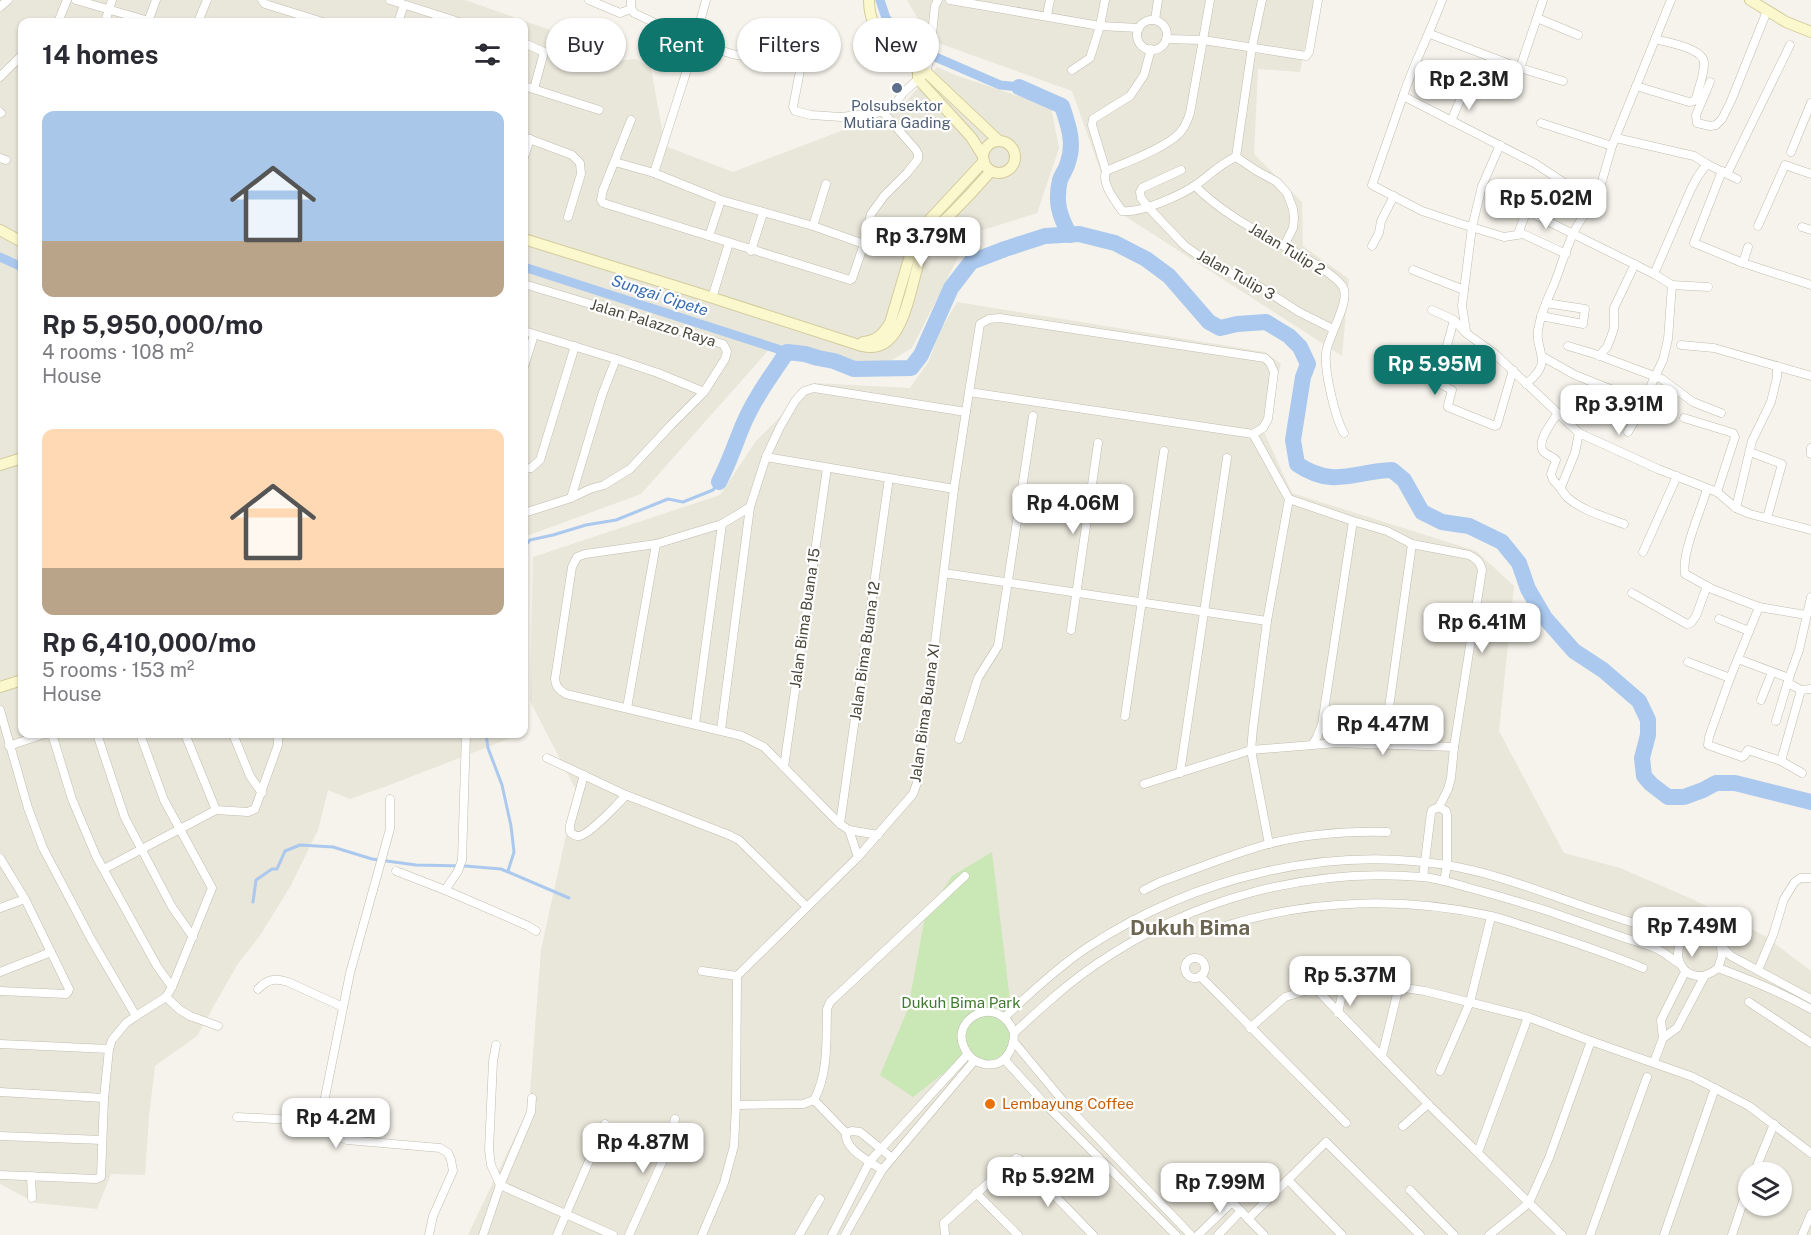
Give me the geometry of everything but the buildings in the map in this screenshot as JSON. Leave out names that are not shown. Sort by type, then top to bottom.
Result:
[{"type":"main road","points":[[869,0],[870,15],[879,32],[898,54],[999,141],[1008,144],[1014,150],[1014,164],[1008,171],[1000,173],[991,171],[970,137],[921,74]]},
{"type":"main road","points":[[1750,0],[1786,22],[1811,32]]},
{"type":"main road","points":[[854,342],[874,341],[885,331],[895,311],[917,235],[984,158],[988,145],[999,141]]},
{"type":"main road","points":[[528,240],[868,348],[877,348],[887,344],[900,324],[929,236],[991,171]]},
{"type":"main road","points":[[0,230],[18,240]]},
{"type":"main road","points":[[0,465],[18,459]]},
{"type":"main road","points":[[0,687],[18,681]]},
{"type":"street","points":[[0,7],[8,0]]},
{"type":"street","points":[[60,18],[67,0]]},
{"type":"street","points":[[76,0],[136,18]]},
{"type":"street","points":[[106,18],[112,0]]},
{"type":"street","points":[[151,18],[156,0]]},
{"type":"street","points":[[200,18],[207,0]]},
{"type":"street","points":[[262,0],[264,4],[310,18]]},
{"type":"street","points":[[390,0],[446,18]]},
{"type":"street","points":[[589,0],[620,13],[631,9]]},
{"type":"street","points":[[631,0],[631,9],[634,13],[645,18]]},
{"type":"street","points":[[701,18],[706,0]]},
{"type":"street","points":[[950,0],[1100,26],[1139,28]]},
{"type":"street","points":[[1047,15],[1050,0]]},
{"type":"street","points":[[1072,70],[1090,58],[1105,0]]},
{"type":"street","points":[[1155,20],[1158,0]]},
{"type":"street","points":[[1106,171],[1155,149],[1181,133],[1190,113],[1210,0]]},
{"type":"street","points":[[1236,157],[1252,47],[1262,0]]},
{"type":"street","points":[[1166,39],[1203,40],[1307,55],[1310,52],[1318,0]]},
{"type":"street","points":[[1442,0],[1430,34],[1412,69],[1372,185],[1422,210],[1504,237],[1518,234],[1532,237],[1566,254]]},
{"type":"street","points":[[1520,68],[1543,0]]},
{"type":"street","points":[[1526,384],[1535,377],[1543,357],[1537,340],[1541,316],[1573,233],[1593,202],[1602,182],[1614,142],[1671,0]]},
{"type":"street","points":[[725,52],[754,58],[766,52],[803,52],[793,107],[795,111],[811,115],[841,117],[883,112],[894,106],[929,61],[935,2]]},
{"type":"street","points":[[399,18],[404,5]]},
{"type":"street","points":[[1710,82],[1696,115],[1697,123],[1710,126],[1716,125],[1722,119],[1731,101],[1767,11]]},
{"type":"street","points":[[1537,18],[1578,34]]},
{"type":"street","points":[[1146,21],[1160,22],[1166,30],[1166,39],[1160,47],[1147,48],[1138,38],[1139,28],[1146,21]]},
{"type":"street","points":[[1430,34],[1520,68],[1563,81]]},
{"type":"street","points":[[1636,86],[1689,102],[1696,98],[1704,64],[1703,57],[1696,51],[1655,39]]},
{"type":"street","points":[[528,45],[544,52],[534,89]]},
{"type":"street","points":[[1790,45],[1724,172],[1694,243],[1743,263],[1811,285]]},
{"type":"street","points":[[1151,49],[1144,75],[1130,96],[1094,118],[1092,125],[1106,171],[1104,177],[1106,184],[1122,211],[1130,212],[1148,207],[1195,186],[1236,157]]},
{"type":"street","points":[[0,77],[18,59]]},
{"type":"street","points":[[654,173],[686,72]]},
{"type":"street","points":[[528,87],[599,110]]},
{"type":"street","points":[[1451,121],[1464,91]]},
{"type":"street","points":[[1403,96],[1553,174],[1593,202]]},
{"type":"street","points":[[1791,152],[1811,103]]},
{"type":"street","points":[[631,120],[603,190],[601,202],[751,251],[850,280],[864,244],[871,214],[884,196],[918,159],[918,154],[883,112]]},
{"type":"street","points":[[1541,123],[1614,142],[1694,156],[1737,179]]},
{"type":"street","points":[[528,138],[572,155],[580,164],[581,174],[568,218]]},
{"type":"street","points":[[1466,333],[1461,306],[1472,227],[1482,186],[1500,145]]},
{"type":"street","points":[[1236,157],[1277,182],[1287,193],[1294,218],[1293,228],[1284,246]]},
{"type":"street","points":[[615,162],[654,173],[721,200],[813,226],[864,244]]},
{"type":"street","points":[[1654,274],[1690,189],[1707,164]]},
{"type":"street","points":[[1758,226],[1785,165],[1811,174]]},
{"type":"street","points":[[1148,207],[1141,198],[1142,188],[1182,170]]},
{"type":"street","points":[[813,226],[826,184]]},
{"type":"street","name":"Jalan Tulip 2","points":[[1195,186],[1228,214],[1296,252],[1342,286],[1344,295],[1340,317],[1333,329]]},
{"type":"street","points":[[1372,246],[1379,233],[1381,221],[1394,196]]},
{"type":"street","points":[[709,236],[721,200]]},
{"type":"street","name":"Jalan Tulip 3","points":[[1148,207],[1185,246],[1212,265],[1257,285],[1299,312],[1333,329]]},
{"type":"street","points":[[1518,234],[1525,215],[1529,212],[1635,264],[1672,285],[1708,287]]},
{"type":"street","points":[[751,251],[763,213]]},
{"type":"street","points":[[1802,227],[1811,230]]},
{"type":"street","points":[[712,298],[729,243]]},
{"type":"street","points":[[1743,263],[1748,247]]},
{"type":"street","points":[[1599,356],[1607,347],[1611,337],[1614,328],[1614,308],[1635,264]]},
{"type":"street","points":[[1413,270],[1464,290]]},
{"type":"street","name":"Jalan Palazzo Raya","points":[[528,285],[723,344],[727,354],[704,392],[670,424],[630,469],[604,485],[528,512]]},
{"type":"street","points":[[1628,432],[1663,360],[1668,339],[1672,285]]},
{"type":"street","points":[[1541,316],[1583,324],[1584,309],[1546,303]]},
{"type":"street","points":[[1432,310],[1454,320],[1466,333],[1495,354],[1580,433],[1717,492],[1736,508],[1750,514],[1811,530]]},
{"type":"street","name":"Jalan Bima Buana XI","points":[[737,976],[858,857],[913,794],[916,786],[954,489],[980,324],[989,318],[1000,318],[1265,358],[1274,372],[1268,419],[1263,428],[1253,434]]},
{"type":"street","points":[[1454,320],[1438,378],[1440,384],[1452,390],[1448,407],[1495,426],[1513,370]]},
{"type":"street","points":[[1333,329],[1326,352],[1327,374],[1338,419],[1344,433]]},
{"type":"street","points":[[528,332],[658,373],[704,392]]},
{"type":"street","points":[[528,353],[534,334]]},
{"type":"street","points":[[1681,345],[1714,348],[1811,376]]},
{"type":"street","points":[[528,468],[540,460],[575,346]]},
{"type":"street","points":[[1568,346],[1662,379],[1693,402],[1721,413]]},
{"type":"street","points":[[1543,357],[1575,375],[1643,402]]},
{"type":"street","points":[[571,498],[615,359]]},
{"type":"street","points":[[1736,508],[1752,441],[1771,402],[1777,377],[1777,366]]},
{"type":"street","points":[[721,730],[750,507],[766,457],[795,401],[804,391],[814,388],[966,412]]},
{"type":"street","points":[[969,392],[1253,434],[1289,499],[1267,621],[1251,750],[1269,844]]},
{"type":"street","points":[[1558,413],[1541,441],[1544,453],[1556,460],[1552,480],[1561,487],[1567,497],[1585,508],[1624,524]]},
{"type":"street","points":[[959,739],[978,678],[998,646],[1033,416]]},
{"type":"street","points":[[1684,418],[1733,433],[1735,437],[1717,492]]},
{"type":"street","points":[[1561,487],[1575,453],[1580,433]]},
{"type":"street","points":[[1071,630],[1098,443]]},
{"type":"street","points":[[1811,448],[1811,454]]},
{"type":"street","points":[[1125,716],[1164,451]]},
{"type":"street","points":[[1750,453],[1782,464],[1767,518]]},
{"type":"street","points":[[766,457],[954,489]]},
{"type":"street","points":[[1180,773],[1227,458]]},
{"type":"street","name":"Jalan Bima Buana 15","points":[[783,767],[826,468]]},
{"type":"street","points":[[1642,552],[1677,476]]},
{"type":"street","name":"Jalan Bima Buana 12","points":[[840,824],[889,478]]},
{"type":"street","points":[[1707,489],[1683,565],[1685,574],[1707,586],[1759,607],[1807,618]]},
{"type":"street","points":[[1289,499],[1388,531],[1412,544],[1469,555],[1477,559],[1480,564],[1482,570],[1448,789],[1439,807],[1431,813],[1424,877]]},
{"type":"street","points":[[750,507],[722,524],[656,544],[577,557],[572,567],[555,679],[556,686],[566,694],[752,739],[764,747],[840,824],[849,830],[878,835]]},
{"type":"street","points":[[1312,745],[1322,724],[1353,520]]},
{"type":"street","points":[[695,724],[722,524]]},
{"type":"street","points":[[627,708],[656,544]]},
{"type":"street","points":[[1384,743],[1412,544]]},
{"type":"street","points":[[944,573],[1267,621]]},
{"type":"street","points":[[1632,593],[1687,624],[1691,623],[1696,616],[1707,586]]},
{"type":"street","points":[[1776,721],[1799,650],[1811,597]]},
{"type":"street","points":[[1759,607],[1717,712],[1708,745],[1742,757],[1748,750],[1781,761],[1802,772]]},
{"type":"street","points":[[1719,619],[1749,631]]},
{"type":"street","points":[[1738,659],[1772,672],[1801,690],[1811,689]]},
{"type":"street","points":[[1688,662],[1730,678]]},
{"type":"street","points":[[1761,700],[1772,672]]},
{"type":"street","points":[[1781,761],[1801,690]]},
{"type":"street","points":[[0,710],[28,808],[43,848],[91,939],[136,1016]]},
{"type":"street","points":[[9,746],[32,738]]},
{"type":"street","points":[[53,738],[72,799],[96,856],[157,966],[172,987]]},
{"type":"street","points":[[98,738],[124,818],[172,907],[193,937]]},
{"type":"street","points":[[0,1175],[96,1179],[101,1177],[104,1098],[112,1040],[126,1023],[166,997],[212,888],[164,800],[141,738]]},
{"type":"street","points":[[187,738],[216,810]]},
{"type":"street","points":[[235,738],[250,776],[262,793]]},
{"type":"street","points":[[104,869],[216,810],[252,811],[255,809],[279,738]]},
{"type":"street","points":[[445,890],[458,872],[462,860],[466,738]]},
{"type":"street","points":[[1144,784],[1251,750],[1337,743],[1454,747]]},
{"type":"street","points":[[547,758],[626,795],[739,840],[806,906]]},
{"type":"street","points":[[584,775],[570,825],[570,832],[573,835],[580,836],[586,833],[614,809],[626,795]]},
{"type":"street","points":[[319,1127],[350,974],[390,830],[390,799]]},
{"type":"street","points":[[1439,807],[1443,808],[1447,815],[1448,866],[1444,881]]},
{"type":"street","points":[[849,830],[858,857]]},
{"type":"street","points":[[1144,890],[1160,882],[1269,844],[1317,835],[1359,831],[1387,832]]},
{"type":"street","points":[[0,858],[25,899],[69,992],[66,994],[0,991]]},
{"type":"street","points":[[1005,1017],[1044,980],[1087,947],[1133,920],[1179,898],[1226,881],[1275,869],[1325,862],[1365,860],[1425,862],[1448,866],[1499,878],[1669,933],[1690,935]]},
{"type":"street","points":[[396,871],[445,890],[536,931]]},
{"type":"street","points":[[1014,1033],[1055,996],[1098,963],[1144,935],[1187,914],[1224,901],[1280,886],[1327,878],[1375,875],[1424,877],[1444,881],[1495,894],[1579,922],[1658,950],[1680,964]]},
{"type":"street","points":[[736,1105],[803,1104],[814,1100],[821,1086],[826,1056],[827,1009],[830,1002],[965,876]]},
{"type":"street","points":[[1758,970],[1773,935],[1784,900],[1794,883],[1800,878],[1811,878]]},
{"type":"street","points":[[0,908],[25,899]]},
{"type":"street","points":[[1228,925],[1253,917],[1310,907],[1364,902],[1431,907],[1491,916],[1595,949],[1643,968]]},
{"type":"street","points":[[1440,1071],[1470,1002],[1491,916]]},
{"type":"street","points":[[1133,920],[1144,935]]},
{"type":"street","points":[[1704,977],[1685,972],[1680,964],[1678,953],[1682,942],[1690,935],[1699,932],[1716,939],[1731,956],[1811,999]]},
{"type":"street","points":[[1663,1038],[1677,1028],[1704,977],[1718,968],[1722,956],[1721,947]]},
{"type":"street","points":[[0,972],[51,952]]},
{"type":"street","points":[[1718,968],[1756,981],[1811,1009]]},
{"type":"street","points":[[702,971],[737,976],[734,1146],[724,1183],[702,1235]]},
{"type":"street","points":[[1654,1062],[1663,1038],[1661,1020],[1685,972]]},
{"type":"street","points":[[1200,976],[1346,1123]]},
{"type":"street","points":[[258,989],[268,980],[279,979],[343,1007]]},
{"type":"street","points":[[1250,1028],[1285,997],[1315,988],[1376,984],[1425,991],[1528,1017],[1693,1077],[1749,1106],[1811,1153]]},
{"type":"street","points":[[1338,1013],[1344,985]]},
{"type":"street","points":[[1382,1056],[1399,986]]},
{"type":"street","points":[[1315,988],[1428,1104],[1562,1235]]},
{"type":"street","points":[[166,997],[190,1016],[218,1026]]},
{"type":"street","points":[[1749,1002],[1811,1043]]},
{"type":"street","points":[[993,1011],[1005,1017],[1014,1033],[1014,1042],[1009,1054],[1004,1059],[986,1065],[971,1058],[962,1043],[962,1030],[969,1019],[980,1012],[993,1011]]},
{"type":"street","points":[[1478,1152],[1528,1017]]},
{"type":"street","points":[[1489,1235],[1529,1203],[1549,1158],[1591,1041]]},
{"type":"street","points":[[1014,1042],[1068,1107],[1191,1235]]},
{"type":"street","points":[[0,1044],[109,1049]]},
{"type":"street","points":[[496,1045],[493,1061],[489,1150],[490,1165],[500,1185],[613,1235]]},
{"type":"street","points":[[832,1235],[870,1161],[971,1058]]},
{"type":"street","points":[[845,1235],[882,1170],[971,1058]]},
{"type":"street","points":[[1004,1059],[1058,1117],[1176,1235]]},
{"type":"street","points":[[1590,1235],[1647,1077]]},
{"type":"street","points":[[1664,1235],[1715,1088]]},
{"type":"street","points":[[0,1092],[104,1098]]},
{"type":"street","points":[[483,1235],[500,1185],[531,1112],[532,1098]]},
{"type":"street","points":[[814,1100],[846,1133],[850,1147],[882,1170]]},
{"type":"street","points":[[1403,1126],[1428,1104]]},
{"type":"street","points":[[1058,1117],[1068,1107]]},
{"type":"street","points":[[237,1117],[295,1120],[319,1127],[347,1140],[440,1148],[448,1154],[453,1171],[434,1216],[429,1235]]},
{"type":"street","points":[[629,1235],[668,1149],[675,1119]]},
{"type":"street","points":[[556,1235],[605,1124]]},
{"type":"street","points":[[1758,1162],[1774,1124]]},
{"type":"street","points":[[846,1133],[860,1132],[892,1158]]},
{"type":"street","points":[[0,1136],[102,1140]]},
{"type":"street","points":[[1248,1219],[1326,1142],[1420,1235]]},
{"type":"street","points":[[945,1235],[944,1223],[1016,1158],[1093,1235]]},
{"type":"street","points":[[31,1176],[32,1198]]},
{"type":"street","points":[[1288,1180],[1342,1235]]},
{"type":"street","points":[[1410,1190],[1454,1235]]},
{"type":"street","points":[[976,1194],[1018,1235]]},
{"type":"street","points":[[799,1235],[819,1199]]},
{"type":"street","points":[[1198,1235],[1232,1202],[1264,1235]]},
{"type":"street","points":[[1218,1235],[1240,1211]]},
{"type":"street","points":[[1802,1235],[1811,1214]]},
{"type":"street","points":[[1732,1235],[1738,1216]]},
{"type":"shaded area","points":[[0,0],[465,0],[516,18],[18,18],[18,738],[511,738],[350,799],[328,790],[318,830],[291,885],[261,934],[237,965],[197,1036],[155,1066],[145,1175],[111,1174],[97,1209],[36,1203],[0,1184]]},
{"type":"shaded area","points":[[907,0],[1314,0],[1300,72],[1258,69],[1254,154],[1302,202],[1303,246],[1349,279],[1342,356],[1114,209],[1072,91],[939,43],[939,18],[917,18]]},
{"type":"shaded area","points":[[528,22],[546,29],[546,72],[626,72],[626,60],[638,61],[638,72],[652,72],[665,146],[733,172],[899,109],[932,72],[939,72],[939,68],[1051,107],[1059,148],[1037,213],[970,234],[912,348],[885,364],[847,363],[774,344],[641,494],[528,536]]},
{"type":"shaded area","points":[[957,302],[1265,352],[1281,364],[1263,430],[1292,493],[1476,551],[1514,586],[1499,731],[1564,853],[1620,868],[1692,899],[1765,936],[1811,971],[1811,1235],[468,1235],[529,1107],[541,950],[576,790],[530,701],[533,557],[720,495],[756,441],[814,383],[910,388],[929,361],[940,331]]},
{"type":"green space","name":"Dukuh Bima Park","points":[[992,852],[1014,1033],[1009,1054],[986,1065],[967,1055],[913,1097],[880,1075],[908,1009],[925,917],[952,876]]},
{"type":"waterway","points":[[880,0],[886,18],[905,39],[933,56],[1000,85],[1019,87]]},
{"type":"waterway","points":[[1019,87],[1062,106],[1070,134],[1071,148],[1060,180],[1058,202],[1070,235]]},
{"type":"waterway","points":[[719,482],[752,406],[787,352],[834,361],[854,369],[911,368],[921,355],[951,288],[971,262],[1045,236],[1079,234],[1115,243],[1146,259],[1169,276],[1209,322],[1220,328],[1266,322],[1289,336],[1300,347],[1308,364],[1303,377],[1293,440],[1297,464],[1322,476],[1333,477],[1392,470],[1404,480],[1422,512],[1442,522],[1469,526],[1502,542],[1519,563],[1528,589],[1545,618],[1574,651],[1603,670],[1639,701],[1648,720],[1648,735],[1642,758],[1644,776],[1651,784],[1668,797],[1684,797],[1716,783],[1735,783],[1811,802]]},
{"type":"waterway","name":"Sungai Cipete","points":[[0,257],[18,265]]},
{"type":"waterway","name":"Sungai Cipete","points":[[528,268],[787,352]]},
{"type":"waterway","points":[[528,542],[586,525],[616,520],[668,499],[683,502],[713,490],[719,482]]},
{"type":"waterway","points":[[487,738],[502,785],[511,826],[514,852],[508,871]]},
{"type":"waterway","points":[[253,902],[256,880],[272,869],[277,869],[285,851],[300,845],[333,847],[372,859],[416,865],[501,869],[569,898]]},
{"type":"place","name":"Polsubsektor Mutiara Gading","points":[[897,88]]},
{"type":"place","name":"Lembayung Coffee","points":[[990,1104]]},
{"type":"district","name":"Dukuh Bima","points":[[1190,928]]}]
